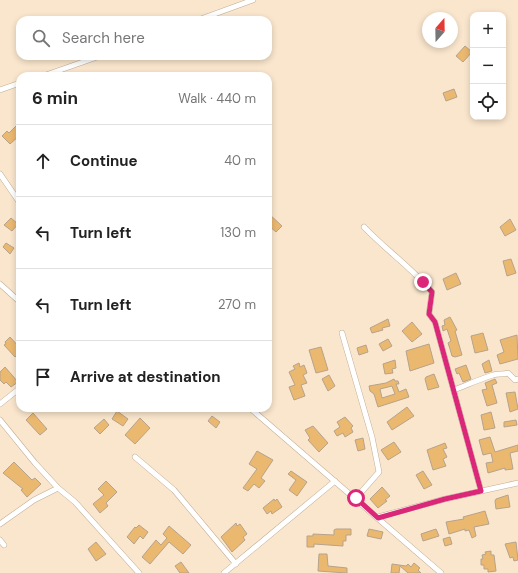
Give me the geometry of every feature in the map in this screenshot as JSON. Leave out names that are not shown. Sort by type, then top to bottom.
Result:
[{"type":"street","points":[[209,16],[253,0]]},
{"type":"street","points":[[54,72],[89,60]]},
{"type":"street","points":[[0,90],[16,84]]},
{"type":"street","points":[[0,174],[16,197]]},
{"type":"street","points":[[364,227],[432,292],[429,314],[435,322],[481,491]]},
{"type":"street","points":[[0,284],[16,298]]},
{"type":"street","points":[[342,333],[372,437],[379,472],[356,498]]},
{"type":"street","points":[[454,390],[495,374],[502,375],[508,373],[515,380],[518,379]]},
{"type":"street","points":[[0,404],[16,391]]},
{"type":"street","points":[[255,412],[441,573]]},
{"type":"street","points":[[0,420],[35,463],[58,488],[75,502],[140,573]]},
{"type":"street","points":[[135,457],[174,490],[236,564]]},
{"type":"street","points":[[224,573],[335,481]]},
{"type":"street","points":[[378,518],[445,499],[518,483]]},
{"type":"street","points":[[0,524],[34,500],[58,488]]},
{"type":"street","points":[[0,540],[4,545]]},
{"type":"building","points":[[465,46],[470,50],[470,54],[463,62],[456,56]]},
{"type":"building","points":[[454,89],[457,97],[446,101],[443,93]]},
{"type":"building","points":[[16,126],[16,139],[10,144],[2,136],[7,131],[9,133]]},
{"type":"building","points":[[272,217],[282,226],[276,232],[272,228]]},
{"type":"building","points":[[11,218],[16,222],[16,226],[12,231],[4,225]]},
{"type":"building","points":[[510,219],[516,230],[505,236],[500,227]]},
{"type":"building","points":[[6,243],[14,248],[10,254],[3,247]]},
{"type":"building","points":[[511,259],[516,273],[507,276],[503,261]]},
{"type":"building","points":[[456,273],[461,284],[447,290],[443,279]]},
{"type":"building","points":[[450,317],[457,330],[455,331],[462,355],[455,357],[452,356],[448,343],[451,341],[447,329],[443,331],[442,326],[445,325],[444,320]]},
{"type":"building","points":[[388,319],[390,326],[372,333],[370,328]]},
{"type":"building","points":[[412,322],[422,334],[412,342],[402,331]]},
{"type":"building","points":[[483,333],[488,350],[475,353],[471,336]]},
{"type":"building","points":[[517,335],[518,359],[500,364],[497,355],[504,352],[500,340]]},
{"type":"building","points":[[10,337],[16,344],[15,357],[4,345],[6,344],[5,342]]},
{"type":"building","points":[[388,339],[392,346],[383,351],[379,344]]},
{"type":"building","points":[[429,344],[434,363],[410,371],[406,351]]},
{"type":"building","points":[[366,345],[368,352],[359,355],[357,348]]},
{"type":"building","points":[[321,347],[328,370],[316,373],[309,350]]},
{"type":"building","points":[[395,360],[396,368],[392,369],[393,373],[385,374],[383,364]]},
{"type":"building","points":[[489,360],[492,371],[485,373],[482,364]]},
{"type":"building","points":[[299,363],[300,367],[304,365],[307,373],[303,375],[307,383],[301,385],[305,396],[294,400],[289,387],[295,385],[289,372],[295,369],[293,366]]},
{"type":"building","points":[[466,365],[471,379],[463,382],[459,373],[457,374],[455,369]]},
{"type":"building","points":[[5,367],[16,380],[16,383],[11,387],[6,382],[4,384],[0,380],[0,372]]},
{"type":"building","points":[[434,374],[439,387],[428,390],[425,379],[426,377]]},
{"type":"building","points":[[329,375],[335,386],[328,391],[322,379]]},
{"type":"building","points":[[394,379],[395,381],[398,381],[399,384],[396,384],[399,392],[406,389],[409,397],[378,407],[374,394],[370,391],[369,386],[386,383]],"holes":[[[392,386],[395,394],[382,398],[380,389]]]},
{"type":"building","points":[[495,379],[497,383],[492,385],[497,403],[487,406],[482,390],[487,389],[485,383]]},
{"type":"building","points":[[515,392],[518,409],[510,412],[506,393]]},
{"type":"building","points":[[407,407],[414,416],[392,430],[387,422]]},
{"type":"building","points":[[116,412],[118,412],[128,419],[123,426],[112,419]]},
{"type":"building","points":[[491,412],[495,428],[484,430],[481,415]]},
{"type":"building","points":[[33,413],[47,429],[40,435],[26,420]]},
{"type":"building","points":[[212,416],[220,422],[216,428],[208,421]]},
{"type":"building","points":[[345,417],[353,426],[351,428],[353,432],[345,437],[343,433],[337,436],[334,431],[340,427],[337,422]]},
{"type":"building","points":[[140,418],[150,428],[135,444],[125,435]]},
{"type":"building","points":[[104,419],[109,425],[100,434],[94,428]]},
{"type":"building","points":[[516,420],[517,425],[504,427],[504,422]]},
{"type":"building","points":[[313,426],[328,443],[319,452],[308,440],[310,438],[305,430]]},
{"type":"building","points":[[490,437],[495,452],[518,445],[518,451],[510,453],[513,469],[505,470],[505,468],[488,473],[486,463],[493,462],[491,453],[483,455],[479,440]]},
{"type":"building","points":[[363,438],[365,449],[358,451],[355,440]]},
{"type":"building","points":[[394,442],[401,452],[388,460],[381,450]]},
{"type":"building","points":[[445,443],[447,448],[443,449],[447,457],[443,459],[446,466],[433,470],[427,450]]},
{"type":"building","points":[[257,451],[273,460],[261,478],[265,481],[259,488],[254,484],[248,491],[243,488],[257,469],[249,464]]},
{"type":"building","points":[[14,462],[32,480],[35,478],[41,484],[27,497],[21,490],[23,489],[3,473]]},
{"type":"building","points":[[291,471],[307,482],[297,496],[289,490],[296,480],[288,474]]},
{"type":"building","points":[[423,471],[432,485],[424,489],[416,475]]},
{"type":"building","points":[[106,481],[117,492],[106,503],[108,506],[100,513],[93,504],[104,495],[98,489]]},
{"type":"building","points":[[382,487],[390,496],[385,500],[387,501],[378,508],[370,499]]},
{"type":"building","points":[[508,495],[510,507],[496,509],[496,499]]},
{"type":"building","points":[[274,499],[275,501],[277,499],[282,507],[272,514],[271,511],[267,514],[263,508]]},
{"type":"building","points":[[485,511],[489,524],[474,527],[476,536],[472,538],[469,530],[465,531],[465,529],[449,534],[446,522],[464,519],[463,517]]},
{"type":"building","points":[[236,523],[237,526],[240,524],[247,534],[243,537],[245,540],[232,552],[221,537]]},
{"type":"building","points":[[139,525],[148,532],[143,539],[140,536],[134,544],[127,537],[135,527],[136,528]]},
{"type":"building","points":[[169,526],[191,545],[183,554],[169,542],[150,564],[142,557],[156,540],[161,545],[167,538],[163,534]]},
{"type":"building","points":[[351,529],[351,535],[346,535],[346,541],[343,541],[343,546],[314,544],[314,547],[307,547],[307,536],[313,536],[313,534],[334,535],[334,530]]},
{"type":"building","points":[[369,529],[383,532],[381,539],[367,536]]},
{"type":"building","points":[[436,529],[439,536],[423,541],[421,534]]},
{"type":"building","points":[[450,537],[452,544],[445,546],[443,539]]},
{"type":"building","points":[[96,542],[106,554],[96,561],[88,549]]},
{"type":"building","points":[[516,542],[518,560],[514,561],[513,557],[510,558],[505,544]]},
{"type":"building","points":[[491,551],[491,555],[494,555],[496,571],[488,572],[488,569],[484,569],[484,565],[481,565],[481,559],[483,559],[482,555],[486,554],[485,552]]},
{"type":"building","points":[[319,554],[327,554],[328,566],[347,568],[347,573],[318,571]]},
{"type":"building","points":[[181,562],[189,573],[180,573],[175,566]]},
{"type":"building","points":[[414,563],[420,568],[418,570],[421,573],[408,573],[400,566],[399,573],[391,573],[392,564],[406,566],[408,564],[411,567]]},
{"type":"route","points":[[356,498],[378,518],[445,499],[481,491],[435,322],[429,314],[429,305],[432,292],[423,282]]}]
